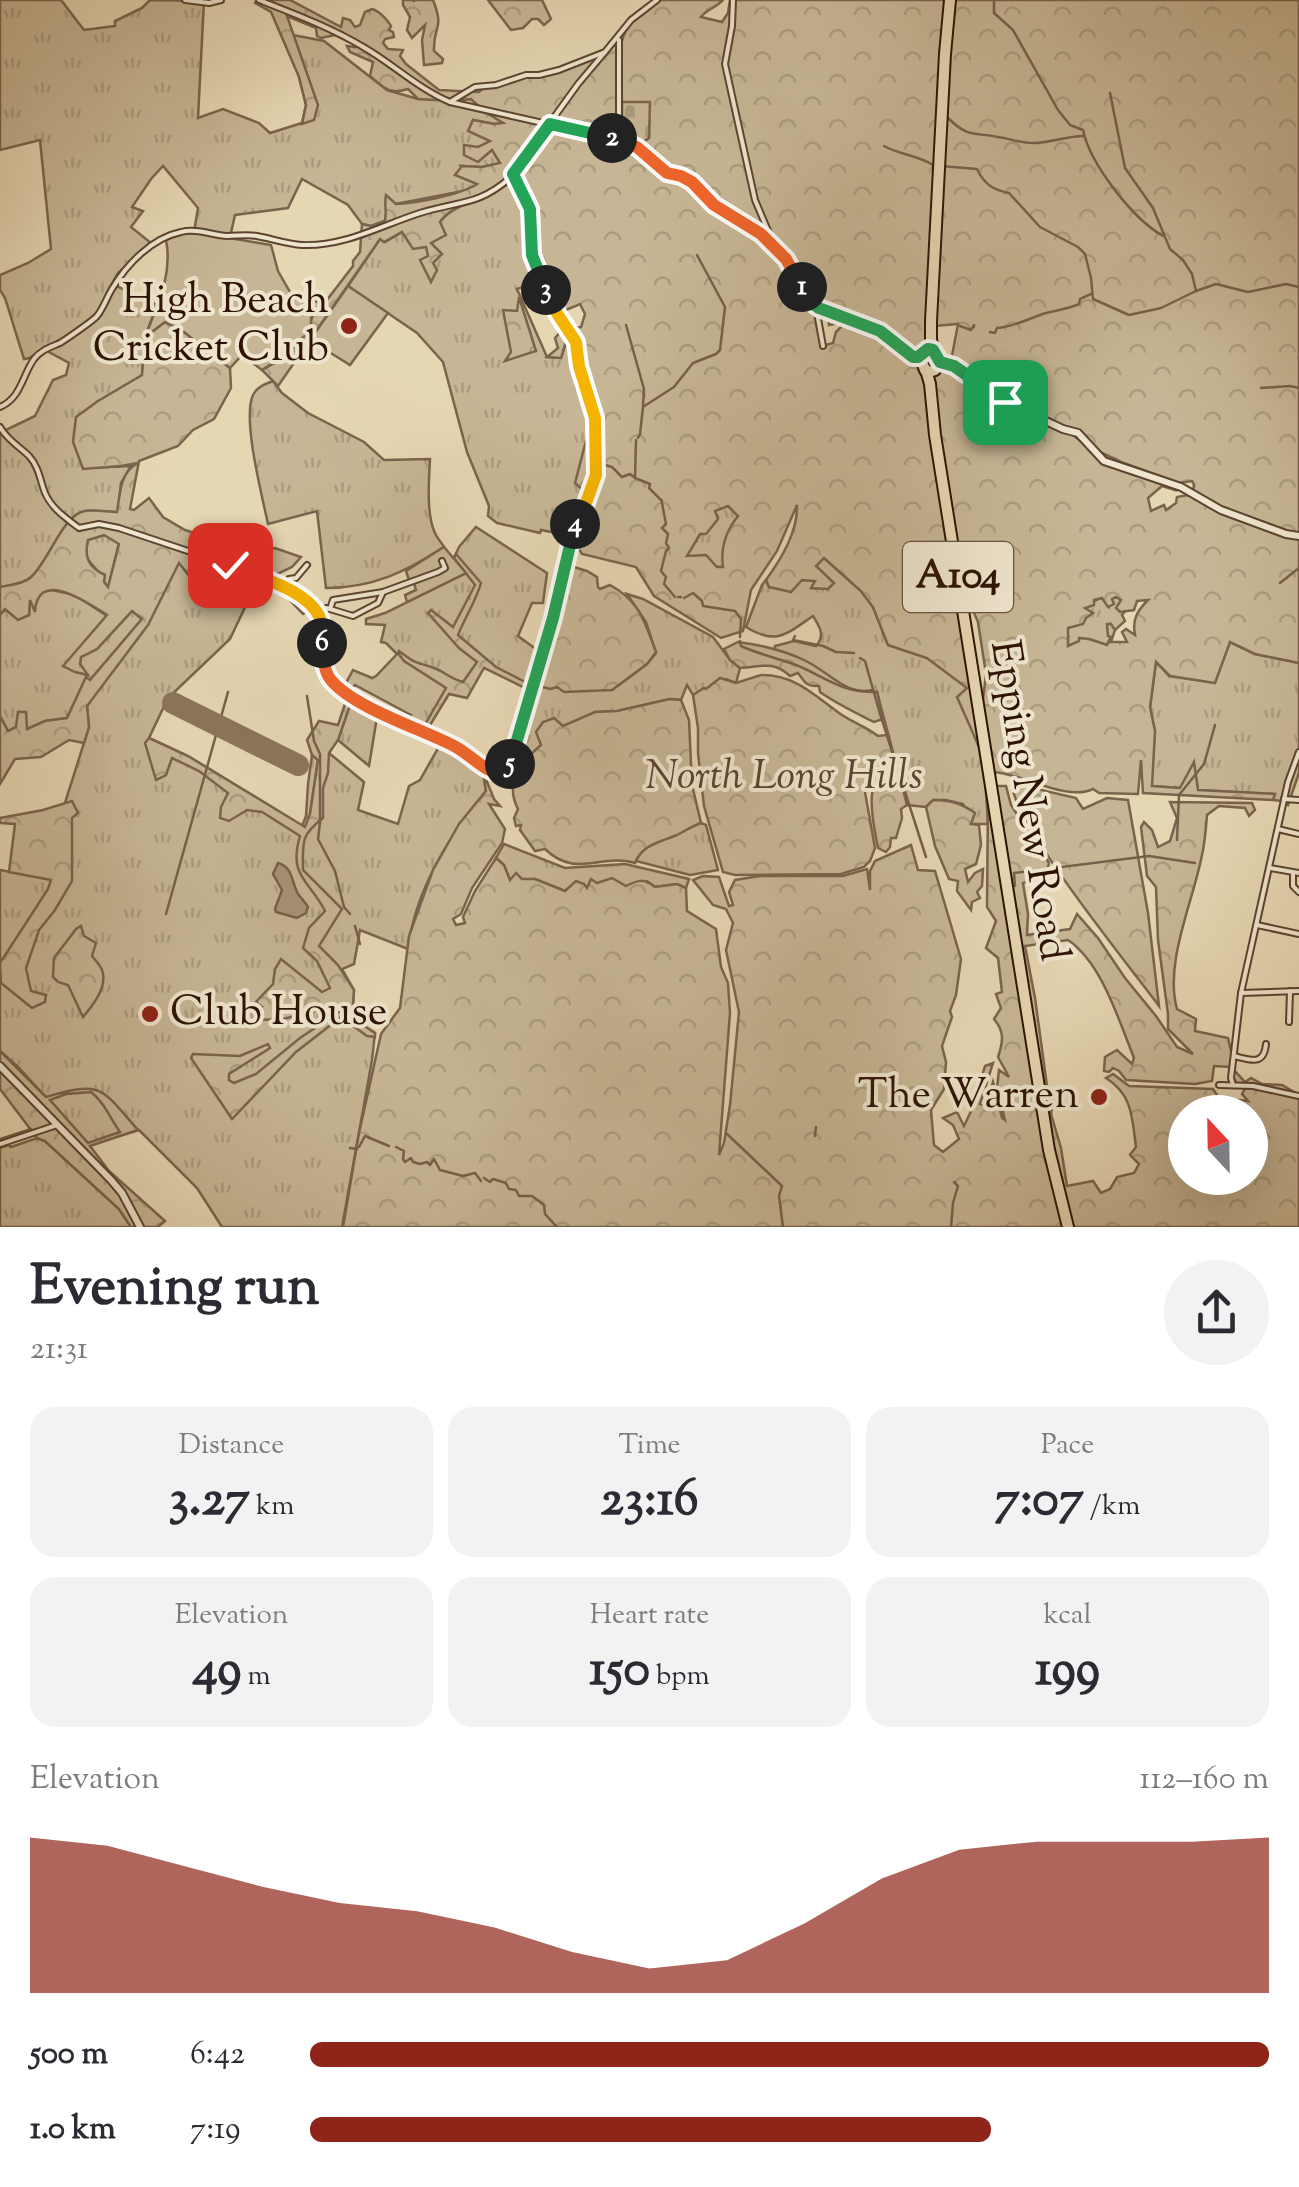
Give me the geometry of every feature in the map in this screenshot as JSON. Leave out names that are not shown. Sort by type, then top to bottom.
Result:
[{"type":"main road","name":"Epping New Road","points":[[950,0],[927,358],[935,435],[1049,1150],[1068,1227]]},
{"type":"street","points":[[184,0],[221,0]]},
{"type":"street","points":[[259,0],[368,49],[450,102],[619,140],[638,148],[667,173],[692,182],[714,205],[768,240],[819,308],[880,331],[927,358],[954,366],[1005,402],[1078,433],[1104,461],[1181,487],[1221,510],[1299,536]]},
{"type":"street","points":[[271,0],[278,8]]},
{"type":"street","points":[[0,408],[15,396],[34,358],[97,316],[120,276],[144,251],[164,239],[193,231],[256,236],[302,245],[334,242],[424,212],[462,204],[498,189],[631,20],[657,0]]},
{"type":"street","points":[[733,0],[724,64],[768,240]]},
{"type":"street","points":[[619,36],[619,140]]},
{"type":"street","points":[[450,102],[471,89],[559,70],[605,52]]},
{"type":"street","points":[[0,428],[29,456],[58,512],[79,528],[99,524],[119,528],[290,589],[318,614],[324,668],[332,681],[380,713],[461,750],[492,772],[503,774],[514,754],[553,618],[571,534],[595,480],[596,469],[595,418],[576,342],[537,272],[531,249],[530,209],[513,174]]},
{"type":"street","points":[[819,308],[823,346]]},
{"type":"street","points":[[330,609],[333,600],[383,592],[438,572],[444,568],[442,561]]},
{"type":"street","points":[[290,589],[288,579],[296,578],[307,565]]},
{"type":"street","points":[[318,614],[326,608],[353,616],[378,603],[383,592]]},
{"type":"street","points":[[1233,1084],[1242,994],[1284,799],[1299,752]]},
{"type":"street","points":[[1284,799],[1299,800]]},
{"type":"street","points":[[1278,830],[1299,834]]},
{"type":"street","points":[[1270,868],[1296,873],[1293,886],[1299,892]]},
{"type":"street","points":[[1258,925],[1299,934]]},
{"type":"street","points":[[1290,991],[1290,1022]]},
{"type":"street","points":[[1242,994],[1299,991]]},
{"type":"street","points":[[1234,1056],[1256,1060],[1265,1054],[1266,1044]]},
{"type":"street","points":[[0,1066],[118,1188],[140,1227]]},
{"type":"street","points":[[1219,1085],[1254,1086],[1299,1096]]},
{"type":"street","points":[[0,1144],[57,1124]]},
{"type":"green space","points":[[0,0],[61,0],[84,30],[115,26],[115,21],[150,0],[204,1],[198,118],[223,109],[259,123],[270,133],[302,123],[306,105],[288,34],[324,41],[387,90],[418,99],[471,99],[504,123],[473,120],[469,131],[492,141],[478,147],[492,149],[501,163],[461,166],[478,184],[468,190],[396,204],[387,209],[385,221],[371,226],[362,224],[348,205],[302,179],[288,208],[235,215],[230,237],[194,232],[198,208],[163,166],[132,207],[143,211],[131,227],[151,243],[118,273],[112,284],[157,305],[145,337],[142,375],[124,388],[85,468],[131,466],[121,483],[118,512],[77,514],[30,578],[0,587],[0,427],[4,431],[35,416],[53,380],[66,375],[69,363],[44,347],[24,359],[0,290],[0,275],[51,249],[40,140],[0,150]]},
{"type":"green space","points":[[290,0],[341,27],[343,18],[355,27],[360,25],[365,12],[375,10],[393,32],[394,37],[383,43],[388,49],[403,50],[400,56],[406,64],[439,90],[479,92],[601,54],[546,122],[482,109],[471,99],[418,99],[408,89],[387,89],[370,76],[373,62],[350,52],[347,46],[355,47],[354,44],[335,35],[321,38],[316,28],[287,16],[318,105],[314,120],[302,124],[306,105],[299,77],[271,12],[255,3]]},
{"type":"green space","points":[[403,0],[433,0],[438,22],[434,51],[443,59],[442,63],[424,65],[425,25],[412,38],[407,30],[410,17]]},
{"type":"green space","points":[[488,0],[542,0],[551,19],[544,25],[532,19],[523,28],[511,30]]},
{"type":"green space","points":[[659,0],[723,0],[701,17],[722,22],[730,0],[948,0],[928,340],[921,350],[909,352],[875,327],[820,306],[771,238],[712,200],[695,181],[657,164],[638,145],[649,138],[649,103],[622,102],[621,43],[632,22]]},
{"type":"green space","points":[[952,0],[1299,0],[1299,534],[1224,509],[1193,491],[1192,481],[1179,483],[1100,452],[1069,428],[1018,409],[951,361],[958,324],[935,326]]},
{"type":"green space","points":[[617,41],[617,136],[556,122],[582,80]]},
{"type":"green space","points":[[622,102],[650,102],[649,138],[638,145],[622,134]]},
{"type":"green space","points":[[487,113],[546,126],[502,184],[452,210],[440,222],[446,235],[431,243],[442,254],[433,263],[437,270],[431,282],[420,260],[428,256],[426,247],[413,249],[402,232],[384,242],[380,239],[278,386],[262,370],[306,335],[314,312],[353,266],[360,252],[362,224],[371,226],[385,221],[386,195],[396,204],[449,195],[477,184],[455,175],[462,166],[500,163],[492,150],[478,162],[464,155],[464,145],[478,147],[490,141],[468,131],[473,120],[503,123]]},
{"type":"green space","points":[[548,127],[634,147],[662,172],[690,182],[709,201],[762,236],[778,251],[812,304],[822,346],[833,343],[842,326],[829,325],[828,313],[873,329],[922,367],[984,758],[957,697],[967,688],[927,658],[888,645],[873,607],[824,558],[816,566],[834,583],[828,589],[811,588],[815,581],[802,580],[791,592],[769,587],[766,580],[792,535],[797,505],[777,551],[751,590],[743,631],[721,638],[654,596],[636,567],[582,554],[573,541],[577,508],[586,493],[575,483],[588,433],[587,399],[567,338],[561,358],[547,357],[558,348],[555,338],[564,328],[581,327],[585,314],[580,304],[559,313],[530,255],[532,211],[518,175]],"holes":[[[728,506],[738,516],[725,540],[723,567],[717,567],[706,555],[687,556],[700,534],[706,534],[718,519],[715,511]]]},
{"type":"green space","points":[[518,175],[532,211],[544,280],[517,289],[547,357],[561,358],[567,339],[587,393],[596,436],[586,492],[567,535],[497,523],[488,516],[489,506],[467,452],[443,362],[417,333],[348,286],[380,239],[385,242],[402,232],[426,247],[433,263],[432,241],[446,215],[489,195]]},
{"type":"green space","points":[[194,232],[271,245],[278,271],[294,299],[323,305],[311,318],[311,329],[306,335],[262,370],[242,355],[230,368],[165,322],[145,337],[166,278],[166,240]]},
{"type":"green space","name":"High Beach Cricket Club","points":[[348,286],[388,313],[350,365],[310,340]]},
{"type":"green space","points":[[519,297],[536,351],[505,361],[511,352],[503,310],[517,311]]},
{"type":"green space","points":[[165,322],[184,332],[230,368],[231,388],[214,419],[193,430],[178,446],[139,461],[130,509],[149,498],[163,517],[185,530],[253,552],[275,548],[301,557],[277,574],[275,583],[260,576],[238,582],[194,582],[179,563],[148,625],[87,706],[89,727],[84,743],[69,740],[41,757],[15,759],[0,784],[0,716],[8,731],[16,727],[18,712],[26,712],[27,729],[67,718],[86,677],[90,680],[142,619],[132,611],[97,649],[81,657],[80,664],[88,675],[63,666],[107,615],[76,597],[54,590],[44,592],[35,612],[30,600],[29,615],[18,620],[5,609],[0,615],[0,587],[30,578],[77,514],[89,510],[117,512],[124,478],[138,463],[83,469],[73,442],[76,417],[142,375],[145,337]],"holes":[[[104,535],[119,544],[108,587],[105,575],[89,561],[88,540]]]},
{"type":"green space","points":[[948,365],[1005,405],[1066,430],[1102,457],[1174,488],[1162,486],[1148,498],[1151,511],[1164,505],[1166,510],[1176,503],[1177,497],[1188,495],[1299,537],[1299,663],[1255,654],[1230,642],[1215,683],[1170,676],[1156,662],[1150,707],[1155,731],[1152,786],[1180,788],[1194,762],[1198,790],[1275,794],[1273,800],[1143,793],[1141,760],[1138,794],[1099,793],[1093,789],[1070,792],[993,772],[982,708],[986,674],[978,622],[965,592],[938,441],[934,374]],"holes":[[[1102,598],[1108,607],[1114,604],[1112,599],[1121,600],[1116,608],[1120,612],[1134,610],[1137,601],[1148,600],[1136,616],[1135,635],[1126,629],[1122,632],[1127,642],[1111,642],[1115,630],[1107,624],[1111,637],[1107,645],[1079,638],[1068,646],[1068,628],[1083,624],[1093,613],[1085,608],[1094,605],[1094,600]]]},
{"type":"green space","points":[[273,381],[308,413],[364,442],[384,460],[430,459],[430,517],[444,547],[388,577],[326,588],[317,511],[268,524],[254,458],[250,406],[257,390]]},
{"type":"green space","points":[[728,506],[739,516],[723,567],[686,556],[700,534],[718,517],[714,511]]},
{"type":"green space","points":[[476,527],[547,573],[543,603],[532,603],[518,636],[540,652],[530,689],[481,662],[463,695],[448,687],[425,729],[409,721],[411,715],[346,683],[353,670],[376,676],[397,654],[381,642],[385,625],[366,624],[366,619],[466,573],[454,558]]},
{"type":"green space","points":[[104,535],[119,543],[108,588],[86,552],[88,540]]},
{"type":"green space","points":[[444,547],[466,573],[407,602],[405,595],[416,590],[406,571]]},
{"type":"green space","points":[[184,550],[256,584],[230,639],[168,698],[149,738],[188,756],[302,826],[312,755],[318,759],[305,828],[320,820],[320,762],[329,753],[364,782],[358,810],[398,824],[409,786],[420,780],[441,743],[483,772],[486,791],[459,826],[426,885],[408,949],[360,930],[354,964],[342,969],[354,990],[352,1018],[375,1033],[342,1227],[222,1227],[197,1188],[139,1130],[89,1145],[0,1051],[0,870],[62,881],[64,806],[89,727],[87,706]]},
{"type":"green space","points":[[456,554],[481,583],[458,635],[496,667],[531,685],[529,690],[484,668],[467,698],[449,694],[427,730],[423,728],[446,688],[398,653],[463,682],[477,662],[428,613],[431,610],[453,627],[475,585],[454,558]]},
{"type":"green space","points":[[823,557],[873,607],[888,645],[927,658],[968,688],[972,729],[984,760],[988,824],[970,824],[963,804],[946,800],[933,800],[926,807],[907,805],[877,692],[843,687],[805,661],[775,650],[775,646],[794,641],[816,646],[821,634],[813,616],[774,637],[746,627],[766,580],[769,587],[802,580],[816,581],[812,588],[828,588],[833,583],[816,566]]},
{"type":"green space","points":[[567,565],[597,577],[600,589],[610,585],[628,598],[640,614],[656,652],[647,664],[612,690],[564,692],[557,687],[536,685]]},
{"type":"green space","points":[[276,586],[318,607],[333,680],[349,692],[351,689],[404,718],[398,726],[350,705],[338,740],[329,753],[323,818],[310,830],[303,846],[303,870],[342,909],[319,946],[338,965],[354,990],[352,1018],[375,1033],[375,1037],[367,1036],[341,1017],[296,1052],[232,1119],[191,1058],[193,1054],[240,1056],[268,1044],[270,1048],[229,1074],[234,1083],[256,1074],[345,1008],[343,1004],[283,1019],[260,1020],[257,1013],[262,1007],[256,1002],[273,984],[281,959],[322,992],[330,988],[317,961],[303,948],[309,928],[325,911],[298,869],[300,836],[262,812],[247,810],[229,821],[220,818],[228,793],[199,771],[172,758],[166,775],[156,780],[145,743],[149,738],[188,756],[305,827],[318,760],[307,740],[319,721],[338,725],[346,701],[320,666],[316,617],[309,611],[303,614]]},
{"type":"green space","points":[[52,590],[75,595],[107,616],[64,666],[86,674],[81,657],[97,649],[132,611],[142,619],[90,680],[86,678],[67,718],[8,731],[0,716],[0,615],[5,609],[18,619],[29,615],[30,596],[35,599]]},
{"type":"green space","points":[[627,594],[713,637],[740,668],[736,683],[726,679],[693,695],[687,685],[681,700],[595,712],[512,768],[536,685],[550,689],[612,690],[656,653],[646,622]]},
{"type":"green space","points":[[1116,597],[1126,610],[1122,615],[1125,621],[1115,630],[1111,625],[1107,645],[1089,639],[1067,647],[1068,627],[1073,626],[1084,608],[1102,598],[1109,607]]},
{"type":"green space","points":[[738,642],[790,654],[846,687],[877,692],[883,719],[874,722],[847,708],[820,692],[819,686],[806,683],[798,673],[790,676],[766,666],[740,668],[724,649]]},
{"type":"green space","points":[[1230,642],[1255,654],[1299,663],[1299,773],[1288,805],[1273,800],[1274,794],[1198,790],[1194,765],[1180,788],[1151,786],[1155,731],[1150,708],[1156,661],[1169,676],[1214,682]]},
{"type":"green space","name":"North Long Hills","points":[[761,675],[795,682],[878,736],[887,735],[894,756],[865,792],[875,848],[864,867],[841,874],[723,872],[704,806],[693,695],[720,678],[736,683]]},
{"type":"green space","points":[[681,700],[689,720],[692,785],[701,823],[647,848],[635,863],[578,864],[556,858],[545,849],[535,851],[520,830],[521,825],[516,826],[518,809],[513,790],[521,766],[541,745],[536,732],[543,722],[554,718],[563,726],[595,712]]},
{"type":"green space","points":[[350,704],[377,717],[369,766],[338,740]]},
{"type":"green space","points":[[896,763],[907,805],[901,809],[896,838],[891,838],[886,852],[878,848],[873,788],[877,777]]},
{"type":"green space","points":[[483,772],[500,806],[489,804],[505,829],[502,843],[472,888],[461,914],[453,919],[456,925],[465,923],[463,917],[475,891],[496,858],[510,880],[516,873],[522,879],[535,879],[565,891],[576,881],[587,888],[591,879],[597,883],[612,878],[626,886],[640,881],[655,887],[677,884],[686,888],[687,911],[716,929],[730,1013],[719,1155],[730,1105],[739,1012],[726,950],[733,923],[726,909],[713,905],[693,880],[719,877],[729,906],[733,905],[729,892],[735,880],[760,876],[843,876],[867,869],[870,890],[870,871],[875,861],[911,845],[918,870],[935,871],[961,959],[952,1017],[942,1046],[946,1062],[944,1089],[931,1110],[934,1145],[943,1152],[959,1139],[953,1125],[943,1118],[957,1112],[964,1126],[985,1066],[993,1063],[980,1104],[986,1106],[993,1082],[1005,1120],[997,1088],[999,1070],[1009,1077],[998,1057],[1002,1037],[994,1019],[1001,1008],[996,994],[1002,992],[998,958],[986,948],[996,921],[987,907],[988,797],[1066,1227],[343,1227],[381,1034],[400,1008],[409,936],[433,870],[459,824],[486,791]]},
{"type":"green space","points":[[1012,783],[1076,798],[1083,809],[1107,798],[1128,800],[1159,1006],[1051,860],[1017,802]]},
{"type":"green space","points":[[995,786],[1006,786],[1011,805],[1049,863],[1046,875],[1023,883],[1027,935],[1070,929],[1077,914],[1177,1047],[1193,1054],[1168,1029],[1156,887],[1147,876],[1141,827],[1144,822],[1152,830],[1158,847],[1170,841],[1177,818],[1170,802],[1252,803],[1255,810],[1249,816],[1245,808],[1219,806],[1207,815],[1202,855],[1174,972],[1177,1009],[1196,1019],[1195,1031],[1228,1038],[1230,1067],[1214,1066],[1212,1081],[1195,1084],[1126,1080],[1113,1068],[1104,1071],[1105,1057],[1117,1050],[1132,1064],[1134,1058],[1091,963],[1068,940],[1025,946],[1047,1086],[1054,1096],[1051,1114],[1067,1186],[1093,1181],[1101,1193],[1110,1189],[1117,1177],[1134,1173],[1139,1164],[1130,1155],[1136,1147],[1130,1108],[1122,1092],[1106,1078],[1113,1074],[1129,1086],[1213,1089],[1217,1095],[1168,1095],[1168,1195],[1268,1195],[1268,1095],[1243,1095],[1246,1087],[1238,1085],[1234,1070],[1245,1082],[1251,1078],[1262,1084],[1282,1085],[1299,1095],[1299,1227],[1071,1227],[1059,1181]]},
{"type":"green space","points":[[933,800],[955,803],[975,813],[971,824],[979,825],[981,845],[976,864],[965,869],[968,882],[983,869],[982,886],[977,892],[980,898],[972,902],[971,910],[957,891],[958,881],[949,879],[935,846],[926,807]]},
{"type":"green space","points":[[72,801],[78,813],[72,818],[72,881],[39,930],[26,968],[31,991],[46,995],[45,1002],[32,1008],[1,983],[0,963],[51,880],[9,872],[15,824],[0,823],[0,818]]},
{"type":"green space","points":[[701,823],[706,825],[718,870],[690,875],[636,861],[649,847]]},
{"type":"green space","points":[[504,844],[565,868],[625,864],[689,879],[686,888],[677,884],[655,887],[647,881],[565,891],[535,879],[510,880],[496,858]]},
{"type":"green space","points":[[81,926],[84,936],[96,943],[92,956],[103,976],[99,995],[83,1017],[68,985],[53,977],[54,958]]},
{"type":"green space","points":[[0,1051],[46,1097],[90,1089],[108,1097],[138,1130],[90,1146],[109,1171],[165,1221],[158,1227],[131,1227],[119,1209],[37,1138],[0,1089]],"holes":[[[91,1092],[120,1132],[88,1143],[50,1100]]]},
{"type":"green space","points":[[37,1138],[119,1209],[131,1227],[0,1227],[0,1148]]},
{"type":"shaded area","points":[[278,863],[289,871],[308,907],[297,918],[276,912],[282,890],[273,874]]},
{"type":"waterway","points":[[994,0],[994,13],[1013,30],[1058,110],[1070,125],[1083,130],[1094,159],[1114,189],[1163,236]]},
{"type":"waterway","points":[[1110,93],[1125,168],[1153,208],[1170,249],[1192,274],[1196,291],[1216,284],[1248,292],[1286,284],[1299,287]]},
{"type":"waterway","points":[[948,118],[966,131],[1027,143],[1083,136]]},
{"type":"waterway","points":[[884,146],[933,165]]},
{"type":"waterway","points":[[941,166],[977,169],[990,186],[1009,193],[1040,227],[1078,247],[1085,254],[1093,299],[1129,315],[1161,308],[1196,291]]},
{"type":"waterway","points":[[638,438],[643,407],[674,387],[693,363],[720,350],[725,307],[697,255]]},
{"type":"waterway","points":[[990,332],[1075,306],[1091,294]]},
{"type":"waterway","points":[[626,325],[644,389],[643,406]]},
{"type":"waterway","points":[[960,326],[971,330],[974,327]]},
{"type":"waterway","points":[[1261,388],[1299,388]]},
{"type":"waterway","points":[[636,440],[635,478],[650,484],[649,488],[662,501]]},
{"type":"waterway","points":[[602,464],[622,477],[634,477]]},
{"type":"waterway","points":[[662,503],[666,524],[662,528],[668,534],[669,548],[661,571],[666,577],[664,584],[675,597]]},
{"type":"waterway","points":[[1280,583],[1299,568]]},
{"type":"waterway","points":[[684,598],[693,593],[703,606],[735,611],[741,619],[740,637]]},
{"type":"waterway","points":[[795,636],[793,640],[854,653]]},
{"type":"waterway","points":[[740,641],[741,646],[844,687],[873,690]]},
{"type":"waterway","points":[[860,658],[865,661],[926,857]]},
{"type":"waterway","points":[[166,914],[228,692]]},
{"type":"waterway","points":[[307,696],[314,741],[320,754],[318,839],[335,871],[344,907],[350,914]]},
{"type":"waterway","points":[[1177,840],[1179,795],[1204,764],[1215,725]]},
{"type":"waterway","points":[[1015,886],[1014,873],[1149,856],[1195,863]]},
{"type":"waterway","points":[[355,926],[360,944]]},
{"type":"waterway","points":[[815,1136],[816,1127]]},
{"type":"waterway","points":[[0,1139],[31,1129],[35,1135]]},
{"type":"waterway","points":[[727,1134],[782,1186],[779,1196],[783,1227]]},
{"type":"waterway","points":[[359,1147],[365,1136],[389,1146]]},
{"type":"waterway","points":[[396,1147],[404,1151],[405,1162],[411,1158],[413,1162],[430,1165],[434,1159],[440,1170],[463,1176],[475,1173],[481,1181]]},
{"type":"waterway","points":[[350,1148],[357,1149]]},
{"type":"waterway","points":[[484,1178],[506,1183],[519,1196],[532,1196],[544,1205],[545,1214],[557,1227]]},
{"type":"waterway","points":[[951,1227],[958,1186],[954,1182]]},
{"type":"runway","points":[[173,703],[298,765]]},
{"type":"place","name":"High Beach Cricket Club","points":[[349,326]]},
{"type":"place","name":"Club House","points":[[150,1014]]},
{"type":"place","name":"The Warren","points":[[1099,1097]]},
{"type":"route","points":[[230,565],[290,589],[315,610],[322,624],[324,668],[348,694],[461,750],[492,772],[503,774],[508,770],[553,618],[571,534],[595,480],[596,469],[595,418],[579,366],[578,349],[537,272],[531,249],[529,204],[513,174],[550,124],[638,148],[657,166],[692,182],[714,205],[768,240],[786,259],[815,305],[880,331],[913,357],[933,350],[940,362],[954,366],[1005,402]]}]
